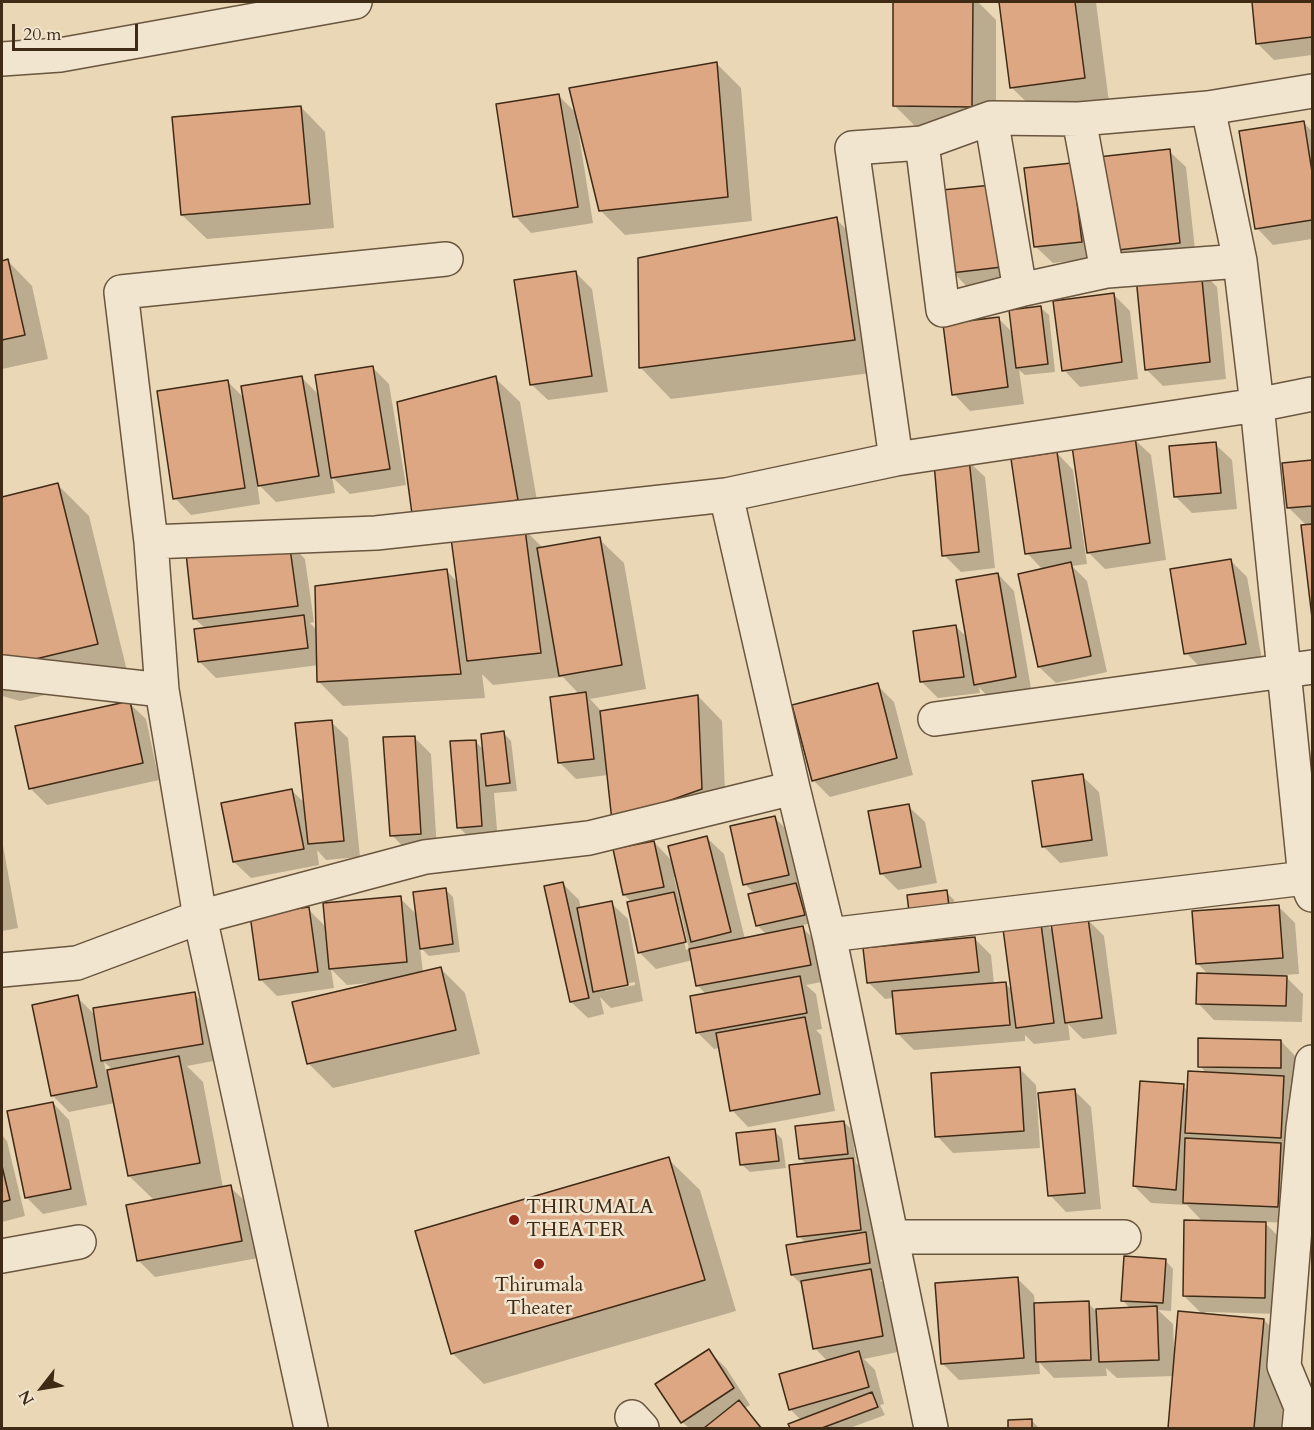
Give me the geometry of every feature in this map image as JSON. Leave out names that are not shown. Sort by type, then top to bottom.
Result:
[{"type":"street","points":[[2,59],[60,55],[355,2]]},
{"type":"street","points":[[896,459],[852,148],[922,143],[991,118],[1079,119],[1208,108],[1312,91]]},
{"type":"street","points":[[829,935],[1309,887],[1298,669],[1257,405],[1240,261],[1208,108]]},
{"type":"street","points":[[991,118],[1020,290]]},
{"type":"street","points":[[1079,119],[1107,271]]},
{"type":"street","points":[[922,143],[943,310],[1107,271],[1240,261]]},
{"type":"street","points":[[311,1428],[200,917],[162,690],[151,542],[120,292],[446,259]]},
{"type":"street","points":[[151,542],[376,533],[726,495],[896,459],[1257,405],[1312,394]]},
{"type":"street","points":[[726,495],[829,935],[931,1428]]},
{"type":"street","points":[[935,719],[1298,669]]},
{"type":"street","points":[[2,672],[162,690]]},
{"type":"street","points":[[2,970],[77,963],[200,917],[425,857],[589,838],[793,788]]},
{"type":"street","points":[[1304,1415],[1284,1366],[1304,1128],[1312,1062]]},
{"type":"street","points":[[892,1237],[1124,1237]]},
{"type":"street","points":[[2,1256],[79,1242]]},
{"type":"building","points":[[893,2],[973,2],[972,107],[893,106]]},
{"type":"building","points":[[999,2],[1075,2],[1085,78],[1010,88]]},
{"type":"building","points":[[1252,2],[1312,2],[1312,37],[1256,44]]},
{"type":"building","points":[[717,62],[728,197],[599,211],[569,88]]},
{"type":"building","points":[[559,94],[578,207],[513,217],[496,104]]},
{"type":"building","points":[[301,106],[310,204],[181,215],[172,117]]},
{"type":"building","points":[[1304,121],[1312,172],[1312,220],[1255,229],[1239,131]]},
{"type":"building","points":[[1170,149],[1180,243],[1109,251],[1098,157]]},
{"type":"building","points":[[1072,163],[1082,242],[1034,247],[1024,168]]},
{"type":"building","points":[[992,185],[1002,267],[951,273],[942,190]]},
{"type":"building","points":[[837,217],[855,340],[639,368],[638,258]]},
{"type":"building","points":[[8,259],[25,335],[2,340],[2,261]]},
{"type":"building","points":[[1201,269],[1210,362],[1145,370],[1136,277]]},
{"type":"building","points":[[576,271],[592,376],[530,385],[514,280]]},
{"type":"building","points":[[1114,293],[1122,362],[1062,371],[1053,301]]},
{"type":"building","points":[[1041,306],[1048,364],[1016,368],[1009,310]]},
{"type":"building","points":[[999,317],[1008,387],[952,395],[943,324]]},
{"type":"building","points":[[373,366],[390,469],[331,478],[315,375]]},
{"type":"building","points":[[302,376],[319,476],[258,486],[241,386]]},
{"type":"building","points":[[496,376],[518,500],[412,514],[397,402]]},
{"type":"building","points":[[228,380],[245,488],[173,499],[157,391]]},
{"type":"building","points":[[1135,437],[1150,543],[1087,553],[1072,446]]},
{"type":"building","points":[[1216,442],[1221,493],[1174,497],[1169,446]]},
{"type":"building","points":[[1057,452],[1071,548],[1025,554],[1011,459]]},
{"type":"building","points":[[969,459],[979,552],[942,556],[934,463]]},
{"type":"building","points":[[1312,460],[1312,506],[1287,508],[1282,463]]},
{"type":"building","points":[[58,483],[98,644],[2,667],[2,497]]},
{"type":"building","points":[[1312,524],[1312,618],[1301,525]]},
{"type":"building","points":[[525,529],[541,653],[467,661],[451,538]]},
{"type":"building","points":[[600,537],[622,665],[559,676],[537,548]]},
{"type":"building","points":[[289,541],[298,606],[193,619],[186,553]]},
{"type":"building","points":[[1231,559],[1246,644],[1184,654],[1170,569]]},
{"type":"building","points":[[1071,562],[1091,656],[1038,667],[1018,574]]},
{"type":"building","points":[[447,569],[461,674],[317,682],[315,586]]},
{"type":"building","points":[[998,573],[1016,677],[974,685],[956,580]]},
{"type":"building","points":[[304,615],[308,648],[198,662],[194,629]]},
{"type":"building","points":[[956,625],[964,677],[920,682],[913,631]]},
{"type":"building","points":[[878,683],[897,758],[812,781],[792,705]]},
{"type":"building","points":[[586,692],[594,759],[558,763],[550,697]]},
{"type":"building","points":[[698,695],[702,789],[612,821],[600,711]]},
{"type":"building","points":[[130,701],[143,763],[29,789],[15,726]]},
{"type":"building","points":[[332,720],[344,841],[308,844],[295,723]]},
{"type":"building","points":[[504,731],[510,783],[486,786],[481,734]]},
{"type":"building","points":[[415,736],[421,834],[390,836],[383,737]]},
{"type":"building","points":[[476,740],[482,826],[457,828],[450,741]]},
{"type":"building","points":[[1083,774],[1092,840],[1042,847],[1032,781]]},
{"type":"building","points":[[292,789],[304,849],[233,862],[221,803]]},
{"type":"building","points":[[909,804],[921,867],[880,874],[868,811]]},
{"type":"building","points":[[775,816],[789,875],[743,885],[730,826]]},
{"type":"building","points":[[707,836],[731,932],[691,942],[668,846]]},
{"type":"building","points":[[654,841],[664,887],[623,895],[613,849]]},
{"type":"building","points":[[563,882],[589,998],[570,1002],[544,886]]},
{"type":"building","points":[[796,883],[805,915],[756,926],[748,894]]},
{"type":"building","points":[[446,888],[453,944],[420,949],[413,892]]},
{"type":"building","points":[[947,890],[950,915],[910,920],[907,895]]},
{"type":"building","points":[[674,892],[686,942],[638,953],[627,902]]},
{"type":"building","points":[[401,896],[407,962],[329,969],[323,903]]},
{"type":"building","points":[[612,901],[628,985],[593,992],[577,908]]},
{"type":"building","points":[[1279,905],[1283,958],[1196,964],[1192,911]]},
{"type":"building","points":[[309,907],[318,972],[259,980],[250,915]]},
{"type":"building","points":[[1040,916],[1054,1023],[1016,1028],[1002,921]]},
{"type":"building","points":[[1088,918],[1102,1018],[1065,1023],[1051,923]]},
{"type":"building","points":[[803,926],[811,965],[696,986],[689,949]]},
{"type":"building","points":[[975,937],[979,972],[867,983],[863,948]]},
{"type":"building","points":[[441,967],[456,1030],[307,1064],[292,1002]]},
{"type":"building","points":[[1197,973],[1287,976],[1286,1006],[1196,1004]]},
{"type":"building","points":[[800,976],[807,1013],[696,1033],[690,996]]},
{"type":"building","points":[[1006,982],[1010,1025],[896,1034],[892,991]]},
{"type":"building","points":[[195,992],[203,1044],[101,1061],[93,1008]]},
{"type":"building","points":[[78,995],[97,1087],[51,1096],[32,1005]]},
{"type":"building","points":[[805,1017],[820,1094],[730,1111],[716,1033]]},
{"type":"building","points":[[1198,1038],[1281,1040],[1281,1068],[1198,1067]]},
{"type":"building","points":[[179,1056],[200,1163],[128,1176],[107,1070]]},
{"type":"building","points":[[1020,1067],[1024,1131],[935,1137],[931,1073]]},
{"type":"building","points":[[1188,1071],[1284,1076],[1281,1138],[1185,1133]]},
{"type":"building","points":[[1140,1081],[1184,1084],[1176,1190],[1133,1186]]},
{"type":"building","points":[[1075,1089],[1085,1193],[1048,1196],[1038,1093]]},
{"type":"building","points":[[53,1102],[71,1189],[25,1198],[7,1111]]},
{"type":"building","points":[[844,1121],[848,1154],[799,1159],[795,1126]]},
{"type":"building","points":[[775,1129],[779,1161],[740,1165],[736,1133]]},
{"type":"building","points":[[1185,1138],[1281,1143],[1278,1207],[1183,1203]]},
{"type":"building","points":[[669,1157],[705,1280],[451,1354],[415,1231]]},
{"type":"building","points":[[853,1158],[861,1230],[797,1237],[789,1165]]},
{"type":"building","points":[[2,1166],[10,1200],[2,1202]]},
{"type":"building","points":[[231,1185],[242,1241],[137,1261],[126,1205]]},
{"type":"building","points":[[1184,1220],[1266,1222],[1265,1298],[1183,1296]]},
{"type":"building","points":[[866,1232],[870,1263],[791,1275],[786,1245]]},
{"type":"building","points":[[1124,1256],[1166,1259],[1163,1303],[1121,1301]]},
{"type":"building","points":[[871,1269],[883,1336],[813,1349],[801,1281]]},
{"type":"building","points":[[1018,1277],[1024,1358],[941,1364],[935,1283]]},
{"type":"building","points":[[1089,1301],[1091,1360],[1036,1362],[1034,1303]]},
{"type":"building","points":[[1157,1306],[1159,1360],[1099,1362],[1096,1309]]},
{"type":"building","points":[[1178,1311],[1264,1319],[1254,1428],[1168,1428]]},
{"type":"building","points":[[709,1349],[734,1388],[681,1423],[655,1384]]},
{"type":"building","points":[[859,1351],[869,1387],[789,1410],[779,1374]]},
{"type":"building","points":[[872,1392],[878,1407],[822,1428],[790,1428],[788,1424]]},
{"type":"building","points":[[739,1400],[761,1428],[704,1428]]},
{"type":"building","points":[[1032,1419],[1032,1428],[1008,1428],[1008,1420]]},
{"type":"place","name":"THIRUMALA THEATER","points":[[514,1220]]},
{"type":"place","name":"Thirumala Theater","points":[[539,1264]]}]
